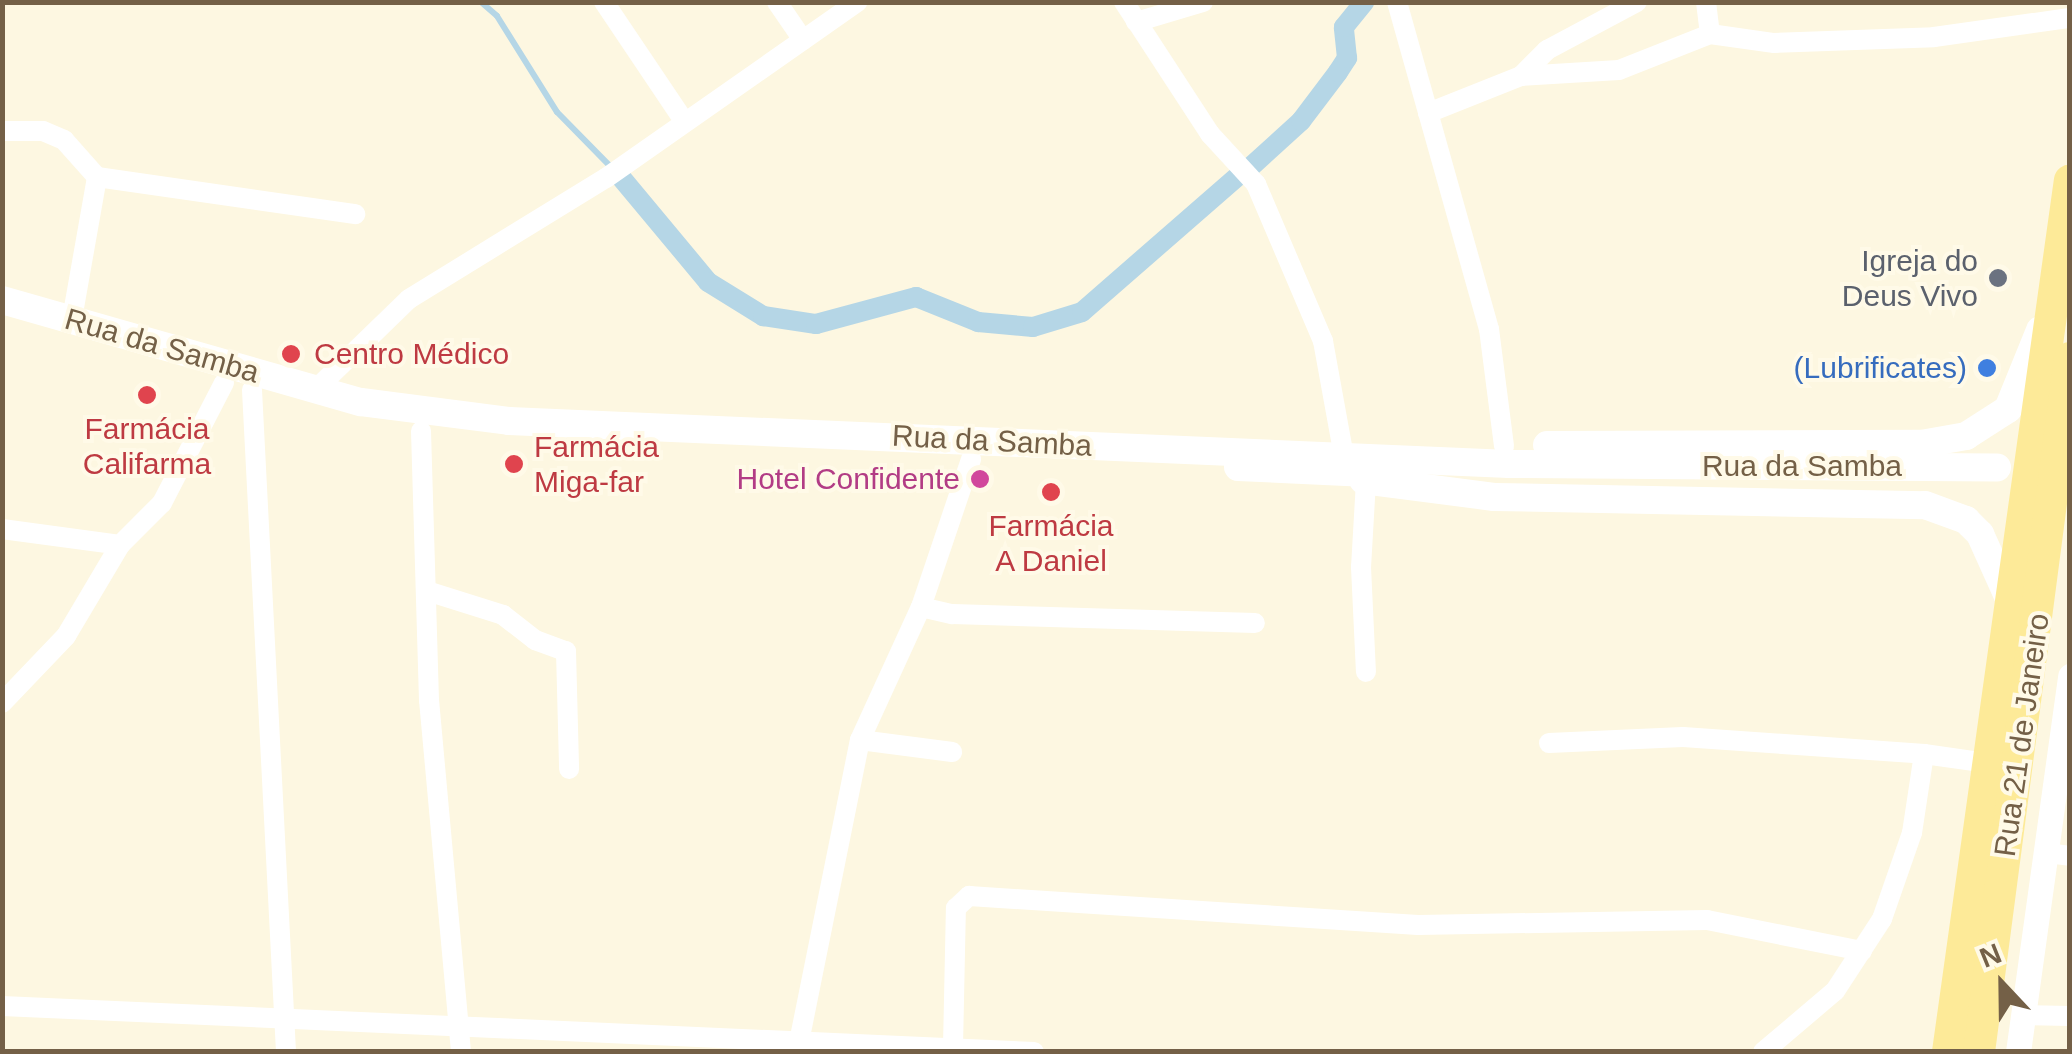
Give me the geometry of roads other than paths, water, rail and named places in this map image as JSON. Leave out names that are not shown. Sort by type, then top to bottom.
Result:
[{"type":"main road","points":[[2044,443],[2054,290],[2070,180]]},
{"type":"main road","points":[[1305,462],[1343,451],[1504,446],[1921,444],[1966,436],[1986,429],[2015,399],[2054,290]]},
{"type":"main road","name":"Rua da Samba","points":[[2,300],[314,391],[398,410],[509,421],[1305,462]]},
{"type":"main road","name":"Rua da Samba","points":[[2,317],[238,386],[421,431],[971,459],[1997,472]]},
{"type":"main road","name":"Rua 21 de Janeiro","points":[[1979,1052],[2044,443],[2070,358]]},
{"type":"main road","points":[[1305,462],[1366,480],[1494,497],[1925,505],[1966,520],[1980,534],[2011,603]]},
{"type":"main road","name":"Rua 21 de Janeiro","points":[[1948,1052],[2011,603],[2039,499]]},
{"type":"street","points":[[604,2],[684,121]]},
{"type":"street","points":[[778,2],[803,40]]},
{"type":"street","points":[[314,391],[409,299],[606,178],[857,2]]},
{"type":"street","points":[[1124,2],[1210,134],[1256,184],[1323,341],[1343,451]]},
{"type":"street","points":[[1136,22],[1203,2]]},
{"type":"street","points":[[1397,2],[1489,328],[1504,446]]},
{"type":"street","points":[[1521,76],[1546,50],[1637,2]]},
{"type":"street","points":[[1706,2],[1710,34]]},
{"type":"street","points":[[1428,113],[1521,76],[1619,70],[1710,34],[1774,43],[1934,37],[2070,18]]},
{"type":"street","points":[[2,131],[43,131],[64,140],[97,177],[355,214]]},
{"type":"street","points":[[72,319],[97,177]]},
{"type":"street","points":[[2,704],[66,636],[120,545],[162,503],[238,386]]},
{"type":"street","points":[[238,386],[286,1052]]},
{"type":"street","points":[[421,431],[429,700],[462,1052]]},
{"type":"street","points":[[798,1048],[860,740],[922,607],[971,459]]},
{"type":"street","points":[[1366,480],[1361,567],[1366,672]]},
{"type":"street","points":[[2,529],[120,545]]},
{"type":"street","points":[[427,590],[503,614],[535,640],[566,651],[568,769]]},
{"type":"street","points":[[922,607],[952,614],[1255,623]]},
{"type":"street","name":"Rua 21 de Janeiro","points":[[2018,1052],[2058,854],[2070,676]]},
{"type":"street","points":[[860,740],[952,752]]},
{"type":"street","points":[[1549,743],[1769,740],[1988,763]]},
{"type":"street","points":[[1762,1052],[1835,991],[1862,952],[1896,888],[1924,754]]},
{"type":"street","points":[[953,1047],[956,908],[969,896],[1418,925],[1707,920],[1862,952]]},
{"type":"street","points":[[2,1006],[798,1048],[953,1047],[1034,1052]]},
{"type":"street","points":[[2024,1015],[2070,1016]]},
{"type":"waterway","points":[[481,2],[497,16],[557,112],[613,169]]},
{"type":"waterway","points":[[1245,172],[1301,121],[1338,72],[1347,58],[1344,27],[1364,2]]},
{"type":"waterway","points":[[619,175],[708,282],[763,316],[816,324],[916,297],[978,322],[1033,327],[1082,312],[1238,176]]},
{"type":"place","name":"Igreja do Deus Vivo","points":[[1998,278]]},
{"type":"place","name":"Centro Médico","points":[[291,354]]},
{"type":"place","name":"(Lubrificates)","points":[[1987,368]]},
{"type":"place","name":"Farmácia Califarma","points":[[147,395]]},
{"type":"place","name":"Farmácia Miga-far","points":[[514,464]]},
{"type":"place","name":"Hotel Confidente","points":[[980,479]]},
{"type":"place","name":"Farmácia A Daniel","points":[[1051,492]]}]
